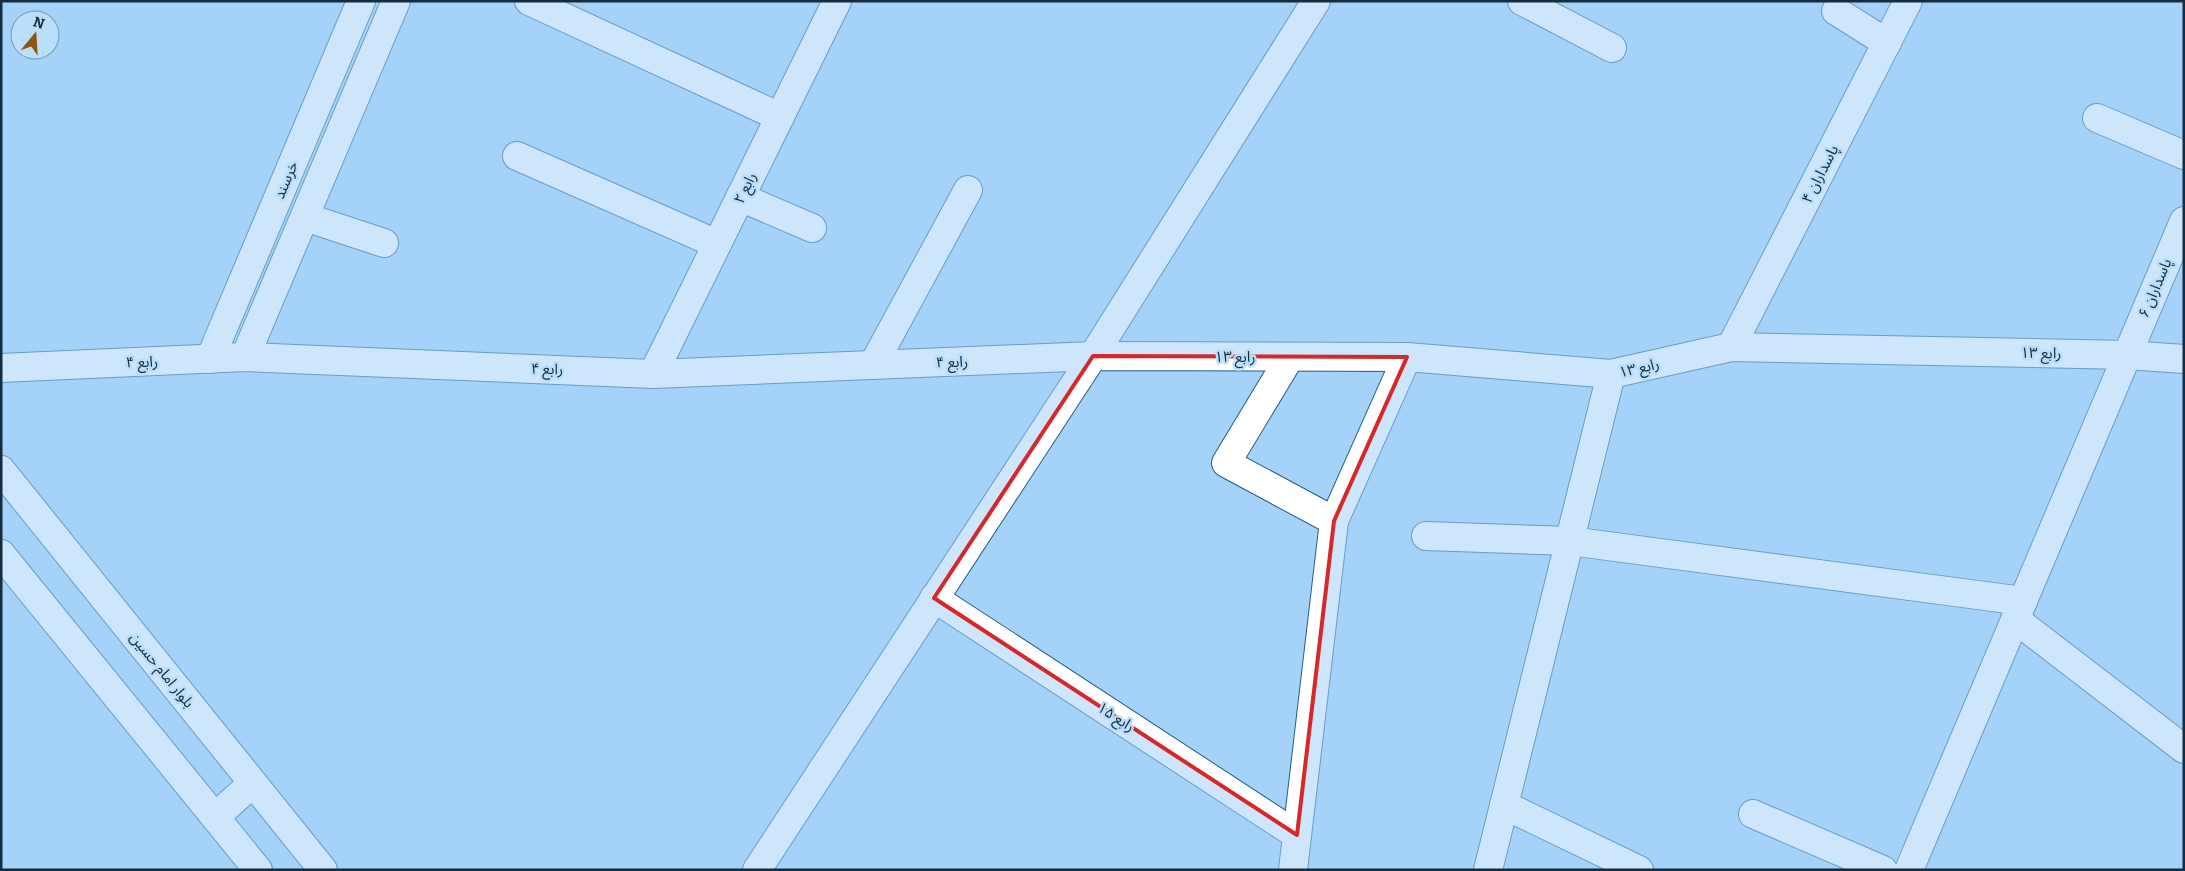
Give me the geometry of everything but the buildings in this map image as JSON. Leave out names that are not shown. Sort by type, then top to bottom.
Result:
[{"type":"street","name":"خرسند","points":[[210,359],[361,1]]},
{"type":"street","points":[[245,357],[396,1]]},
{"type":"street","points":[[529,1],[780,117]]},
{"type":"street","name":"رابع ۲","points":[[653,374],[837,1]]},
{"type":"street","points":[[757,870],[1092,356],[1316,1]]},
{"type":"street","points":[[1522,1],[1612,48]]},
{"type":"street","name":"پاسداران ۴","points":[[1731,347],[1908,1]]},
{"type":"street","points":[[1836,11],[1887,43]]},
{"type":"street","points":[[2097,118],[2184,155]]},
{"type":"street","points":[[517,156],[717,244]]},
{"type":"street","points":[[873,365],[968,190]]},
{"type":"street","points":[[740,197],[812,228]]},
{"type":"street","points":[[305,217],[384,242]]},
{"type":"street","name":"پاسداران ۶","points":[[1909,870],[2184,221]]},
{"type":"street","name":"رابع ۱۳","points":[[1092,356],[1407,357],[1611,374],[1731,347],[2127,354],[2184,359]]},
{"type":"street","name":"رابع ۴","points":[[1,368],[245,357],[653,374],[1092,356]]},
{"type":"street","points":[[1290,357],[1226,463],[1334,521]]},
{"type":"street","points":[[1292,870],[1334,521],[1407,357]]},
{"type":"street","points":[[1488,870],[1611,374]]},
{"type":"street","name":"بلوار امام حسین","points":[[1,470],[323,870]]},
{"type":"street","points":[[1426,536],[1570,541],[2019,610],[2184,749]]},
{"type":"street","points":[[1,554],[258,870]]},
{"type":"street","name":"رابع ۱۵","points":[[934,598],[1297,835]]},
{"type":"street","points":[[215,817],[253,783]]},
{"type":"street","points":[[1504,805],[1639,870]]},
{"type":"street","points":[[1754,814],[1883,870]]},
{"type":"highlighted area","points":[[1093,356],[1407,357],[1334,521],[1297,835],[934,598]]}]
